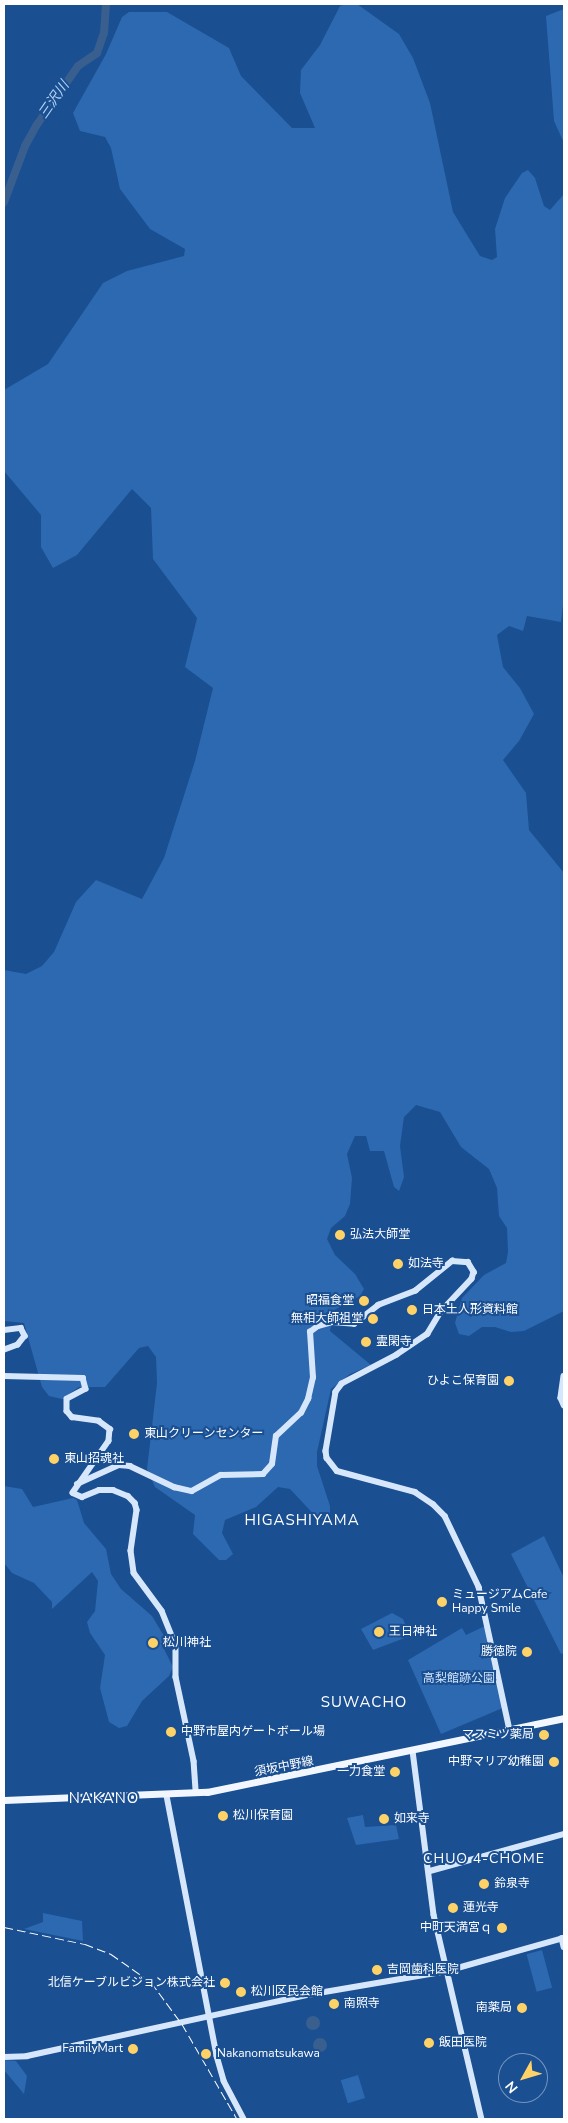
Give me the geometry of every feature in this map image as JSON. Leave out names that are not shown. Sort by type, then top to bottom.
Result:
[{"type":"main road","name":"須坂中野線","points":[[4,1800],[56,1796],[167,1796],[196,1793],[413,1751],[564,1718]]},
{"type":"street","points":[[78,1484],[119,1465],[130,1466],[174,1487],[192,1491],[221,1475],[262,1474],[272,1464],[276,1436],[301,1413],[308,1399],[313,1378],[310,1332],[318,1326],[333,1322],[354,1324],[378,1305],[414,1291],[452,1261],[468,1262],[474,1272],[472,1279],[441,1312],[428,1334],[397,1355],[342,1384],[336,1392],[326,1451],[337,1471],[415,1492],[433,1504],[445,1516],[479,1587],[510,1730]]},
{"type":"street","points":[[4,1330],[21,1328],[25,1336],[18,1346],[4,1350]]},
{"type":"street","points":[[4,1376],[79,1377],[86,1381],[86,1389],[67,1399],[67,1411],[72,1417],[82,1421],[104,1423],[110,1433],[103,1450],[72,1490],[77,1497],[99,1490],[113,1490],[128,1496],[135,1503],[137,1510],[131,1551],[134,1573],[162,1611],[176,1645],[176,1677],[194,1761],[196,1793]]},
{"type":"street","points":[[564,1376],[561,1398],[564,1405]]},
{"type":"street","points":[[413,1751],[430,1871],[434,1915],[482,2119]]},
{"type":"street","points":[[167,1796],[209,2016],[223,2078],[244,2119]]},
{"type":"street","points":[[430,1871],[564,1834]]},
{"type":"street","points":[[4,2057],[27,2056],[209,2016],[447,1971],[563,1938],[564,1947]]},
{"type":"green space","points":[[357,4],[399,34],[413,58],[430,103],[453,212],[480,256],[492,260],[497,257],[495,229],[505,198],[522,173],[528,170],[535,178],[544,206],[550,210],[564,194],[564,597],[561,622],[527,616],[523,631],[509,626],[497,635],[503,667],[520,688],[534,714],[519,741],[503,760],[526,793],[529,830],[564,873],[564,1311],[524,1331],[511,1332],[495,1327],[482,1327],[469,1336],[459,1334],[455,1323],[462,1298],[484,1275],[506,1263],[508,1252],[507,1228],[499,1216],[497,1188],[489,1169],[461,1147],[440,1112],[416,1105],[404,1117],[400,1146],[404,1177],[399,1191],[394,1187],[384,1151],[370,1151],[366,1136],[355,1136],[347,1154],[352,1178],[350,1204],[345,1216],[331,1228],[327,1239],[335,1255],[355,1274],[364,1289],[360,1296],[334,1310],[330,1331],[371,1365],[350,1374],[331,1389],[317,1452],[317,1466],[330,1506],[330,1516],[320,1521],[290,1489],[278,1487],[256,1507],[225,1520],[222,1533],[233,1554],[226,1560],[219,1560],[193,1534],[195,1515],[155,1487],[147,1469],[157,1383],[156,1357],[148,1346],[139,1348],[105,1387],[79,1387],[62,1399],[49,1396],[42,1387],[24,1323],[4,1321],[4,970],[26,974],[42,966],[54,952],[76,902],[96,880],[142,899],[164,858],[195,761],[213,688],[185,667],[197,618],[153,559],[151,508],[132,489],[77,555],[53,568],[41,547],[41,515],[4,471],[4,390],[48,364],[103,283],[127,271],[184,256],[185,249],[150,229],[120,189],[111,148],[105,137],[80,131],[73,113],[106,54],[122,17],[129,12],[167,12],[229,48],[241,76],[292,128],[315,128],[300,93],[301,70],[320,45],[340,6]]},
{"type":"green space","points":[[564,9],[564,143],[554,121],[546,16]]},
{"type":"green space","points":[[4,1486],[22,1489],[33,1507],[73,1498],[77,1500],[84,1523],[106,1549],[111,1574],[121,1589],[152,1616],[164,1636],[162,1645],[173,1667],[169,1676],[142,1701],[127,1726],[119,1728],[109,1722],[100,1688],[105,1655],[90,1633],[87,1622],[95,1611],[98,1581],[92,1572],[52,1609],[52,1602],[34,1583],[12,1573],[4,1563]]},
{"type":"green space","points":[[544,1536],[564,1578],[564,1653],[561,1654],[511,1554]]},
{"type":"green space","points":[[392,1613],[403,1619],[410,1636],[373,1650],[361,1629]]},
{"type":"green space","name":"高梨館跡公園","points":[[487,1625],[505,1707],[441,1734],[408,1660],[462,1628],[466,1635]]},
{"type":"green space","points":[[363,1815],[365,1827],[396,1825],[399,1839],[356,1845],[347,1818]]},
{"type":"green space","points":[[43,1913],[82,1921],[83,1941],[24,1929],[43,1922]]},
{"type":"green space","points":[[542,1950],[552,1988],[537,1992],[527,1954]]},
{"type":"green space","points":[[4,2060],[16,2061],[27,2076],[24,2094],[4,2070]]},
{"type":"green space","points":[[358,2075],[365,2098],[348,2103],[341,2080]]},
{"type":"shaded area","points":[[313,2016],[318,2018],[320,2023],[318,2028],[313,2030],[308,2028],[306,2023],[308,2018]]},
{"type":"shaded area","points":[[317,2038],[323,2038],[327,2045],[323,2052],[317,2052],[313,2048],[313,2042]]},
{"type":"waterway","name":"三沢川","points":[[4,202],[25,146],[36,126],[78,66],[97,53],[104,33],[106,4]]},
{"type":"railway","points":[[4,1927],[85,1944],[111,1954],[151,1982],[182,2024],[237,2119]]},
{"type":"place","name":"弘法大師堂","points":[[340,1235]]},
{"type":"place","name":"如法寺","points":[[398,1264]]},
{"type":"place","name":"昭福食堂","points":[[364,1301]]},
{"type":"place","name":"日本土人形資料館","points":[[412,1310]]},
{"type":"place","name":"無相大師祖堂","points":[[373,1319]]},
{"type":"place","name":"霊閑寺","points":[[366,1342]]},
{"type":"place","name":"ひよこ保育園","points":[[509,1381]]},
{"type":"place","name":"東山クリーンセンター","points":[[134,1434]]},
{"type":"place","name":"東山招魂社","points":[[54,1459]]},
{"type":"place","name":"ミュージアムCafe Happy Smile","points":[[442,1602]]},
{"type":"place","name":"王日神社","points":[[379,1632]]},
{"type":"place","name":"松川神社","points":[[153,1643]]},
{"type":"place","name":"勝徳院","points":[[527,1652]]},
{"type":"place","name":"中野市屋内ゲートボール場","points":[[171,1732]]},
{"type":"place","name":"マスミツ薬局","points":[[544,1735]]},
{"type":"place","name":"中野マリア幼稚園","points":[[554,1762]]},
{"type":"place","name":"一力食堂","points":[[395,1772]]},
{"type":"place","name":"松川保育園","points":[[223,1816]]},
{"type":"place","name":"如来寺","points":[[384,1819]]},
{"type":"place","name":"鈴泉寺","points":[[484,1884]]},
{"type":"place","name":"蓮光寺","points":[[453,1908]]},
{"type":"place","name":"中町天満宮ｑ","points":[[502,1928]]},
{"type":"place","name":"吉岡歯科医院","points":[[377,1970]]},
{"type":"place","name":"北信ケーブルビジョン株式会社","points":[[225,1983]]},
{"type":"place","name":"松川区民会館","points":[[241,1992]]},
{"type":"place","name":"南照寺","points":[[334,2004]]},
{"type":"place","name":"南薬局","points":[[522,2008]]},
{"type":"place","name":"飯田医院","points":[[429,2043]]},
{"type":"place","name":"FamilyMart","points":[[133,2049]]},
{"type":"place","name":"Nakanomatsukawa","points":[[206,2054]]},
{"type":"district","name":"HIGASHIYAMA","points":[[302,1521]]},
{"type":"district","name":"SUWACHO","points":[[364,1703]]},
{"type":"district","name":"NAKANO","points":[[104,1799]]},
{"type":"district","name":"CHUO 4-CHOME","points":[[484,1859]]}]
